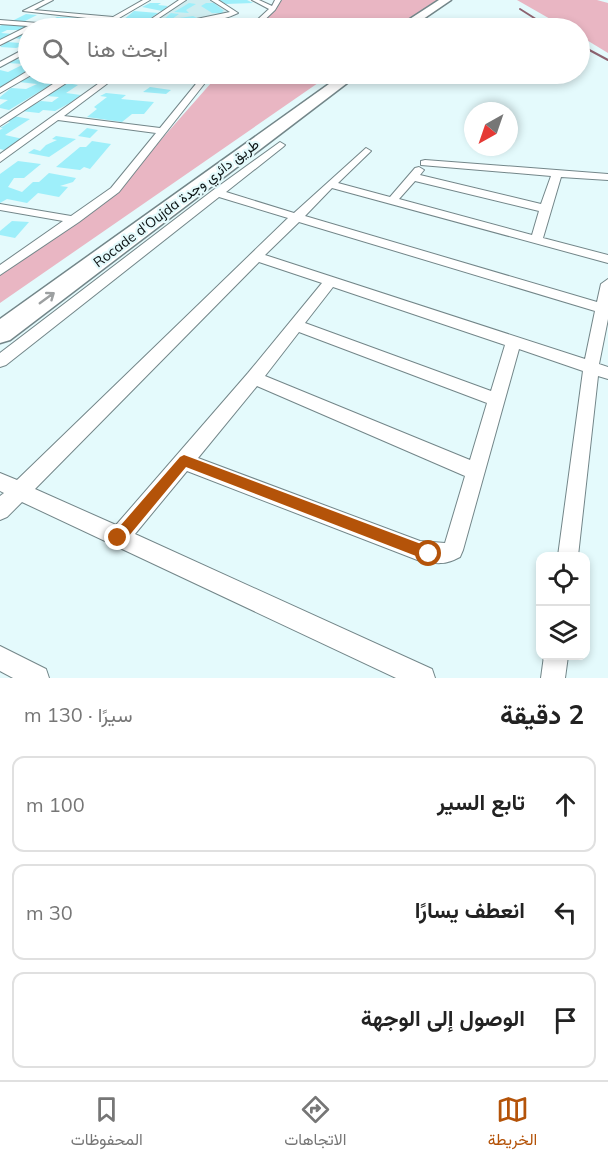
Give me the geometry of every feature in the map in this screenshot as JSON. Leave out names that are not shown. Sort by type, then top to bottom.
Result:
[{"type":"highway","points":[[418,18],[446,0]]},
{"type":"highway","points":[[429,18],[457,0]]},
{"type":"highway","name":"Rocade d'Oujda طريق دائري وجدة","points":[[0,313],[324,84]]},
{"type":"highway","name":"Rocade d'Oujda طريق دائري وجدة","points":[[0,333],[338,84]]},
{"type":"street","points":[[26,11],[117,18],[147,0]]},
{"type":"street","points":[[157,18],[183,0]]},
{"type":"street","points":[[214,0],[234,14],[263,18],[273,9],[278,0]]},
{"type":"street","points":[[255,0],[264,2],[273,9]]},
{"type":"street","points":[[17,11],[40,1]]},
{"type":"street","points":[[1,22],[26,11],[40,1]]},
{"type":"street","points":[[48,18],[56,14]]},
{"type":"street","points":[[212,18],[246,14]]},
{"type":"street","points":[[256,14],[263,18]]},
{"type":"street","points":[[1,22],[9,15]]},
{"type":"street","points":[[84,18],[87,16]]},
{"type":"street","points":[[1,22],[18,24]]},
{"type":"street","points":[[0,43],[18,34]]},
{"type":"street","points":[[12,51],[18,51]]},
{"type":"street","points":[[0,65],[18,56]]},
{"type":"street","points":[[0,91],[18,80]]},
{"type":"street","points":[[0,123],[57,84]]},
{"type":"street","points":[[0,159],[103,84]]},
{"type":"street","points":[[0,271],[115,190],[200,84]]},
{"type":"street","points":[[0,112],[13,114]]},
{"type":"street","points":[[59,118],[163,131]]},
{"type":"street","points":[[0,361],[280,145]]},
{"type":"street","points":[[0,510],[9,487],[257,258],[366,151]]},
{"type":"street","points":[[391,202],[429,158],[608,177]]},
{"type":"street","points":[[536,240],[557,172]]},
{"type":"street","points":[[413,177],[546,209]]},
{"type":"street","points":[[330,184],[608,259]]},
{"type":"street","points":[[216,193],[606,309]]},
{"type":"street","points":[[0,207],[75,220]]},
{"type":"street","points":[[257,258],[608,373]]},
{"type":"street","points":[[118,538],[254,378],[330,282]]},
{"type":"street","points":[[568,552],[591,367],[606,309],[608,284]]},
{"type":"street","points":[[295,325],[497,400]]},
{"type":"street","points":[[184,461],[420,551],[443,555],[453,550],[513,343]]},
{"type":"street","points":[[254,378],[475,471]]},
{"type":"street","points":[[9,487],[423,678]]},
{"type":"street","points":[[0,658],[37,678]]},
{"type":"street","points":[[553,678],[555,660]]},
{"type":"shaded area","points":[[185,0],[214,0],[229,13],[203,18],[157,18]]},
{"type":"shaded area","points":[[282,0],[437,0],[410,18],[267,18]]},
{"type":"shaded area","points":[[517,0],[597,0],[608,3],[608,53],[590,42],[590,18],[548,18]]},
{"type":"shaded area","points":[[210,84],[317,84],[0,303],[0,272],[115,192]]},
{"type":"building","points":[[219,0],[247,0],[253,3],[226,4]]},
{"type":"building","points":[[150,3],[161,3],[158,5],[168,6],[162,11],[142,7]]},
{"type":"building","points":[[189,3],[196,4],[186,10],[189,13],[174,12]]},
{"type":"building","points":[[214,3],[224,13],[212,13],[201,6]]},
{"type":"building","points":[[134,11],[158,13],[151,18],[125,18]]},
{"type":"building","points":[[171,13],[179,14],[173,18],[165,18]]},
{"type":"building","points":[[26,14],[37,15],[31,18],[18,18]]},
{"type":"building","points":[[4,24],[18,25],[18,30],[7,30],[1,33],[14,34],[0,41],[0,26]]},
{"type":"building","points":[[7,42],[18,43],[18,47],[0,47]]},
{"type":"building","points":[[15,59],[18,59],[18,64],[7,63]]},
{"type":"building","points":[[18,67],[18,77],[0,87],[0,70],[8,72]]},
{"type":"building","points":[[37,84],[52,84],[9,110],[0,108],[0,105],[8,100],[0,99],[0,97],[11,88],[26,89]]},
{"type":"building","points":[[64,84],[78,85],[66,93],[81,95],[55,111],[43,110],[39,113],[21,111],[41,101],[52,102],[59,97],[46,96],[56,87]]},
{"type":"building","points":[[150,87],[171,90],[166,94],[143,92]]},
{"type":"building","points":[[106,93],[126,95],[121,99],[154,102],[144,114],[132,114],[122,122],[87,117],[97,109],[94,107],[107,97],[100,96]]},
{"type":"building","points":[[13,116],[30,119],[5,135],[23,139],[4,150],[0,149],[0,130],[3,128],[0,128],[10,122],[4,121]]},
{"type":"building","points":[[87,128],[98,130],[90,138],[78,136]]},
{"type":"building","points":[[56,136],[76,139],[49,157],[28,153],[34,149],[40,151],[57,140],[52,139]]},
{"type":"building","points":[[92,141],[111,144],[90,169],[56,167],[80,147],[86,147]]},
{"type":"building","points":[[18,161],[41,164],[24,178],[14,178],[8,187],[22,192],[33,182],[39,182],[49,173],[76,178],[73,182],[60,186],[68,187],[59,197],[38,193],[27,203],[7,199],[0,203],[0,174]]},
{"type":"building","points":[[12,221],[29,222],[15,238],[0,235],[0,231]]},
{"type":"waterway","points":[[520,9],[534,18]]},
{"type":"waterway","points":[[590,50],[608,60]]},
{"type":"route","points":[[118,538],[184,461],[429,554]]}]
